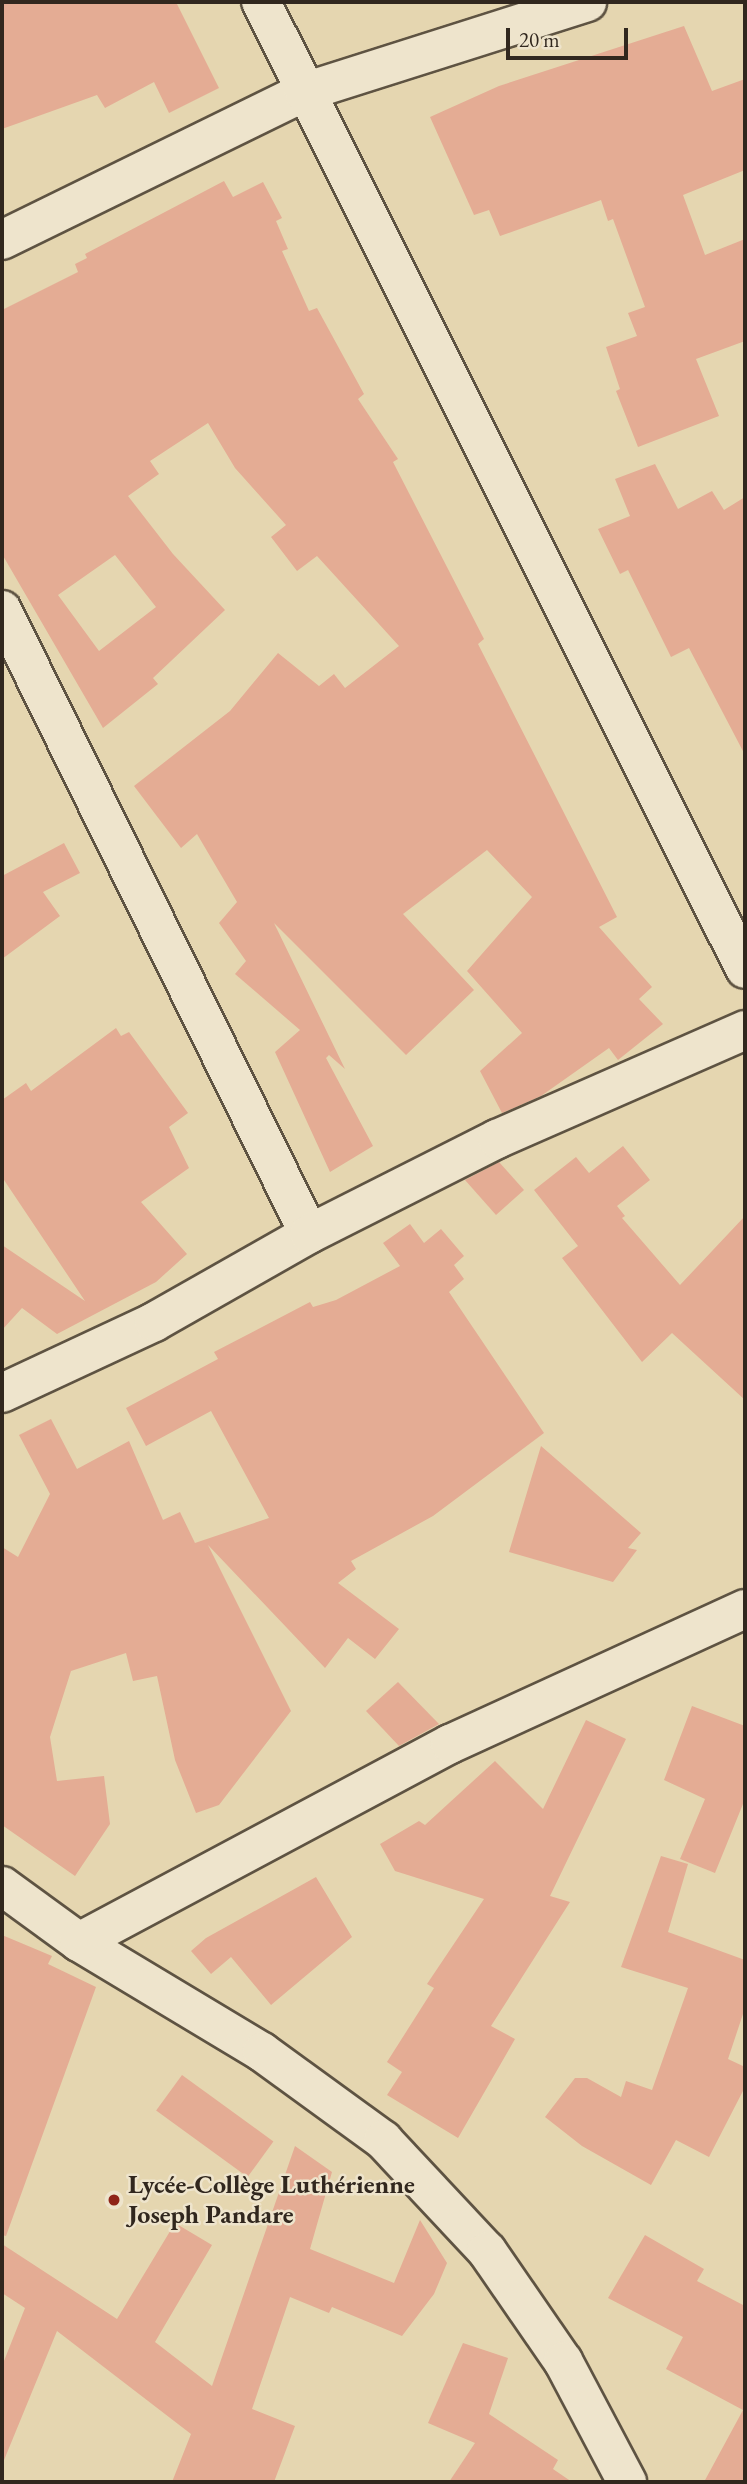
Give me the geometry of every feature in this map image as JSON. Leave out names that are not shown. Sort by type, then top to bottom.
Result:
[{"type":"street","points":[[261,2],[304,92],[472,416],[745,969]]},
{"type":"street","points":[[2,240],[304,92],[587,2]]},
{"type":"street","points":[[2,610],[309,1234]]},
{"type":"street","points":[[2,1393],[154,1322],[309,1234],[497,1139],[745,1030]]},
{"type":"street","points":[[79,1942],[450,1744],[745,1609]]},
{"type":"street","points":[[2,1886],[79,1942],[261,2052],[383,2140],[487,2251],[563,2361],[627,2482]]},
{"type":"building","points":[[2,2],[176,2],[219,88],[169,113],[154,82],[105,108],[97,95],[2,129]]},
{"type":"building","points":[[684,26],[712,91],[745,79],[745,170],[683,195],[705,255],[745,239],[745,341],[696,359],[719,416],[638,447],[616,391],[620,389],[606,347],[637,336],[628,313],[645,307],[613,219],[608,221],[601,200],[500,236],[489,210],[474,215],[430,117],[499,86]]},
{"type":"building","points":[[224,181],[233,197],[263,182],[282,218],[276,221],[288,249],[282,251],[309,311],[317,308],[364,394],[358,399],[398,459],[393,462],[484,639],[478,644],[617,917],[599,927],[652,987],[639,999],[663,1024],[618,1060],[609,1048],[541,1096],[502,1113],[480,1071],[522,1033],[467,971],[532,897],[487,850],[403,914],[474,990],[406,1055],[274,923],[345,1069],[329,1055],[326,1058],[373,1146],[330,1172],[275,1052],[300,1030],[235,974],[246,961],[219,923],[237,902],[197,834],[181,848],[134,786],[230,711],[278,653],[319,686],[334,674],[345,688],[399,646],[317,556],[297,571],[271,537],[286,525],[235,468],[208,423],[150,461],[159,474],[128,496],[173,554],[225,610],[153,678],[158,684],[103,728],[2,554],[2,310],[78,272],[75,264],[87,258],[85,254]],"holes":[[[115,555],[156,607],[99,651],[58,595]]]},
{"type":"building","points":[[655,464],[678,509],[712,491],[724,510],[745,497],[745,755],[689,648],[671,657],[628,570],[620,574],[598,529],[630,516],[615,479]]},
{"type":"building","points":[[64,843],[80,873],[43,892],[60,916],[2,959],[2,876]]},
{"type":"building","points":[[116,1028],[121,1036],[129,1032],[188,1113],[169,1127],[189,1168],[141,1202],[187,1254],[156,1282],[57,1334],[22,1308],[2,1330],[2,1245],[85,1301],[2,1177],[2,1100],[26,1083],[31,1091]]},
{"type":"building","points":[[623,1146],[650,1180],[617,1206],[625,1216],[622,1218],[680,1285],[745,1216],[745,1400],[672,1333],[642,1362],[562,1258],[578,1246],[534,1190],[576,1157],[589,1173]]},
{"type":"building","points":[[499,1162],[524,1190],[496,1215],[465,1180]]},
{"type":"building","points":[[410,1224],[424,1243],[441,1229],[464,1256],[454,1265],[464,1279],[449,1292],[544,1433],[433,1516],[351,1561],[356,1569],[338,1583],[399,1629],[375,1659],[348,1638],[325,1668],[208,1545],[291,1711],[219,1805],[196,1813],[175,1760],[157,1676],[133,1681],[126,1653],[71,1671],[50,1737],[57,1781],[104,1776],[110,1824],[75,1876],[2,1825],[2,1547],[18,1557],[50,1494],[19,1435],[51,1419],[77,1469],[129,1441],[163,1520],[180,1512],[195,1543],[269,1518],[211,1411],[146,1446],[126,1408],[218,1359],[214,1352],[310,1302],[313,1307],[336,1300],[400,1266],[383,1243]]},
{"type":"building","points":[[541,1446],[641,1533],[628,1548],[637,1550],[613,1582],[509,1552]]},
{"type":"building","points":[[398,1682],[439,1724],[399,1746],[366,1711]]},
{"type":"building","points":[[692,1706],[745,1726],[745,1799],[715,1873],[680,1859],[705,1799],[664,1780]]},
{"type":"building","points":[[586,1720],[626,1739],[550,1896],[570,1902],[491,2026],[515,2039],[458,2138],[387,2095],[402,2072],[387,2062],[434,1988],[427,1984],[484,1899],[395,1871],[380,1844],[419,1821],[425,1825],[495,1761],[543,1809]]},
{"type":"building","points":[[661,1856],[688,1864],[668,1932],[745,1960],[745,2008],[728,2059],[745,2067],[745,2087],[709,2157],[676,2140],[651,2185],[582,2146],[545,2117],[575,2078],[587,2078],[621,2097],[626,2081],[652,2090],[688,1988],[621,1967]]},
{"type":"building","points":[[316,1877],[352,1937],[271,2005],[231,1957],[211,1974],[191,1951],[206,1938]]},
{"type":"building","points":[[2,1935],[52,1956],[48,1964],[96,1987],[6,2236],[2,2235]]},
{"type":"building","points":[[182,2075],[273,2141],[248,2177],[156,2111]]},
{"type":"building","points":[[295,2146],[332,2172],[310,2249],[394,2283],[420,2220],[447,2263],[434,2294],[402,2336],[332,2307],[329,2313],[290,2297],[252,2409],[295,2426],[274,2482],[172,2482],[191,2434],[57,2331],[2,2465],[2,2366],[25,2308],[2,2293],[2,2244],[117,2319],[175,2223],[212,2245],[155,2342],[212,2386]]},
{"type":"building","points":[[645,2235],[704,2269],[697,2281],[745,2306],[745,2482],[704,2482],[743,2410],[666,2369],[683,2337],[608,2298]]},
{"type":"building","points":[[463,2343],[508,2358],[489,2414],[558,2460],[553,2469],[572,2482],[449,2482],[475,2443],[428,2423]]},
{"type":"place","name":"Lycée-Collège Luthérienne Joseph Pandare","points":[[114,2200]]}]
